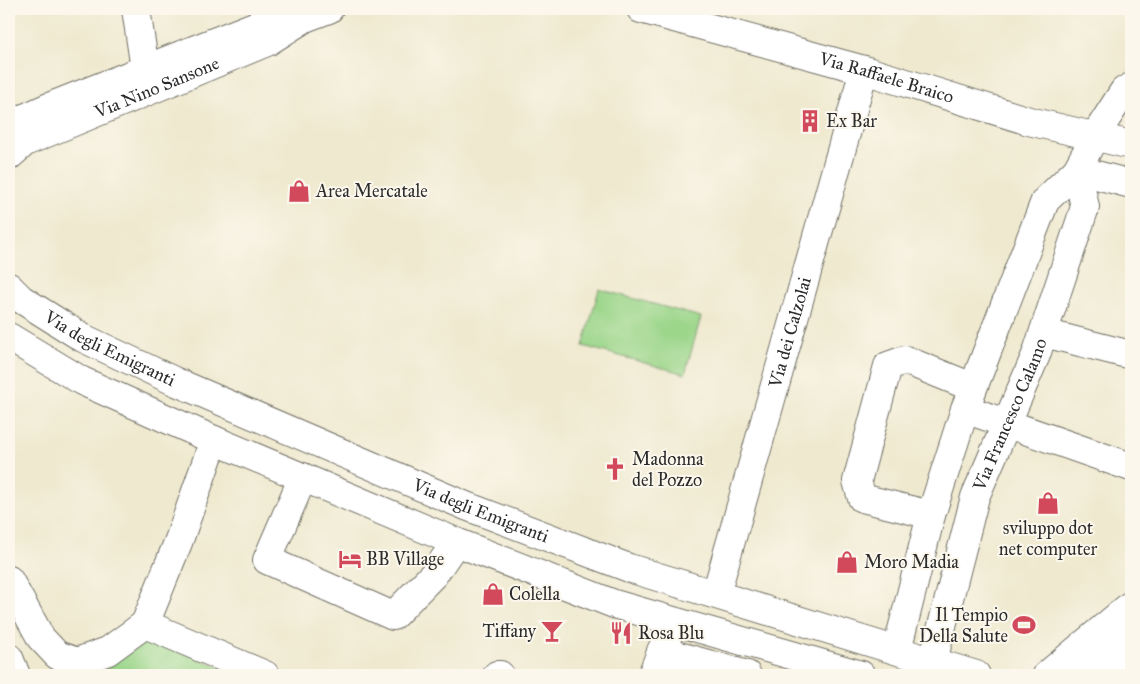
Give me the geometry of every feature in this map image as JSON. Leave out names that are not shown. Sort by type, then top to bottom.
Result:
[{"type":"street","points":[[136,9],[147,80]]},
{"type":"street","name":"Via Raffaele Braico","points":[[641,9],[864,70],[1029,121],[1131,145]]},
{"type":"street","name":"Via Nino Sansone","points":[[9,156],[26,142],[262,23],[316,12]]},
{"type":"street","name":"Via dei Calzolai","points":[[716,594],[864,70]]},
{"type":"street","name":"Via Nino Sansone","points":[[9,125],[49,107],[147,80]]},
{"type":"street","points":[[897,650],[931,515],[968,398],[1046,202],[1077,170],[1094,136],[1124,91],[1131,87]]},
{"type":"street","points":[[1077,170],[1131,184]]},
{"type":"street","name":"Via Francesco Calamo","points":[[933,661],[975,497],[1044,333],[1085,207],[1077,170]]},
{"type":"street","name":"Via degli Emigranti","points":[[9,287],[21,299],[83,338],[174,381],[466,506],[628,568],[716,594],[797,622],[897,650],[976,675]]},
{"type":"street","points":[[1044,333],[1131,356]]},
{"type":"street","points":[[9,337],[82,381],[214,440],[456,542],[614,604],[861,675]]},
{"type":"street","points":[[931,515],[862,498],[857,481],[888,366],[905,360],[1007,423],[1131,467]]},
{"type":"street","points":[[9,580],[41,638],[58,655],[77,662],[108,651],[145,624],[179,540],[214,440]]},
{"type":"street","points":[[303,477],[267,560],[393,616],[434,574],[456,542]]},
{"type":"street","points":[[1047,675],[1131,605]]},
{"type":"street","points":[[673,621],[656,663],[747,675]]},
{"type":"street","points":[[145,624],[265,675]]},
{"type":"street","points":[[1085,675],[1131,636]]},
{"type":"street","points":[[1110,654],[1128,675]]},
{"type":"street","points":[[9,658],[16,675]]},
{"type":"green space","points":[[599,289],[701,317],[685,374],[583,346]]},
{"type":"green space","points":[[143,635],[238,675],[95,675],[105,670]]},
{"type":"place","name":"Ex Bar","points":[[810,121]]},
{"type":"place","name":"Area Mercatale","points":[[299,191]]},
{"type":"place","name":"Madonna del Pozzo","points":[[615,469]]},
{"type":"place","name":"sviluppo dot net computer","points":[[1048,503]]},
{"type":"place","name":"BB Village","points":[[350,559]]},
{"type":"place","name":"Moro Madia","points":[[847,562]]},
{"type":"place","name":"Colella","points":[[493,594]]},
{"type":"place","name":"Il Tempio Della Salute","points":[[1024,625]]},
{"type":"place","name":"Tiffany","points":[[552,631]]},
{"type":"place","name":"Rosa Blu","points":[[621,633]]}]
